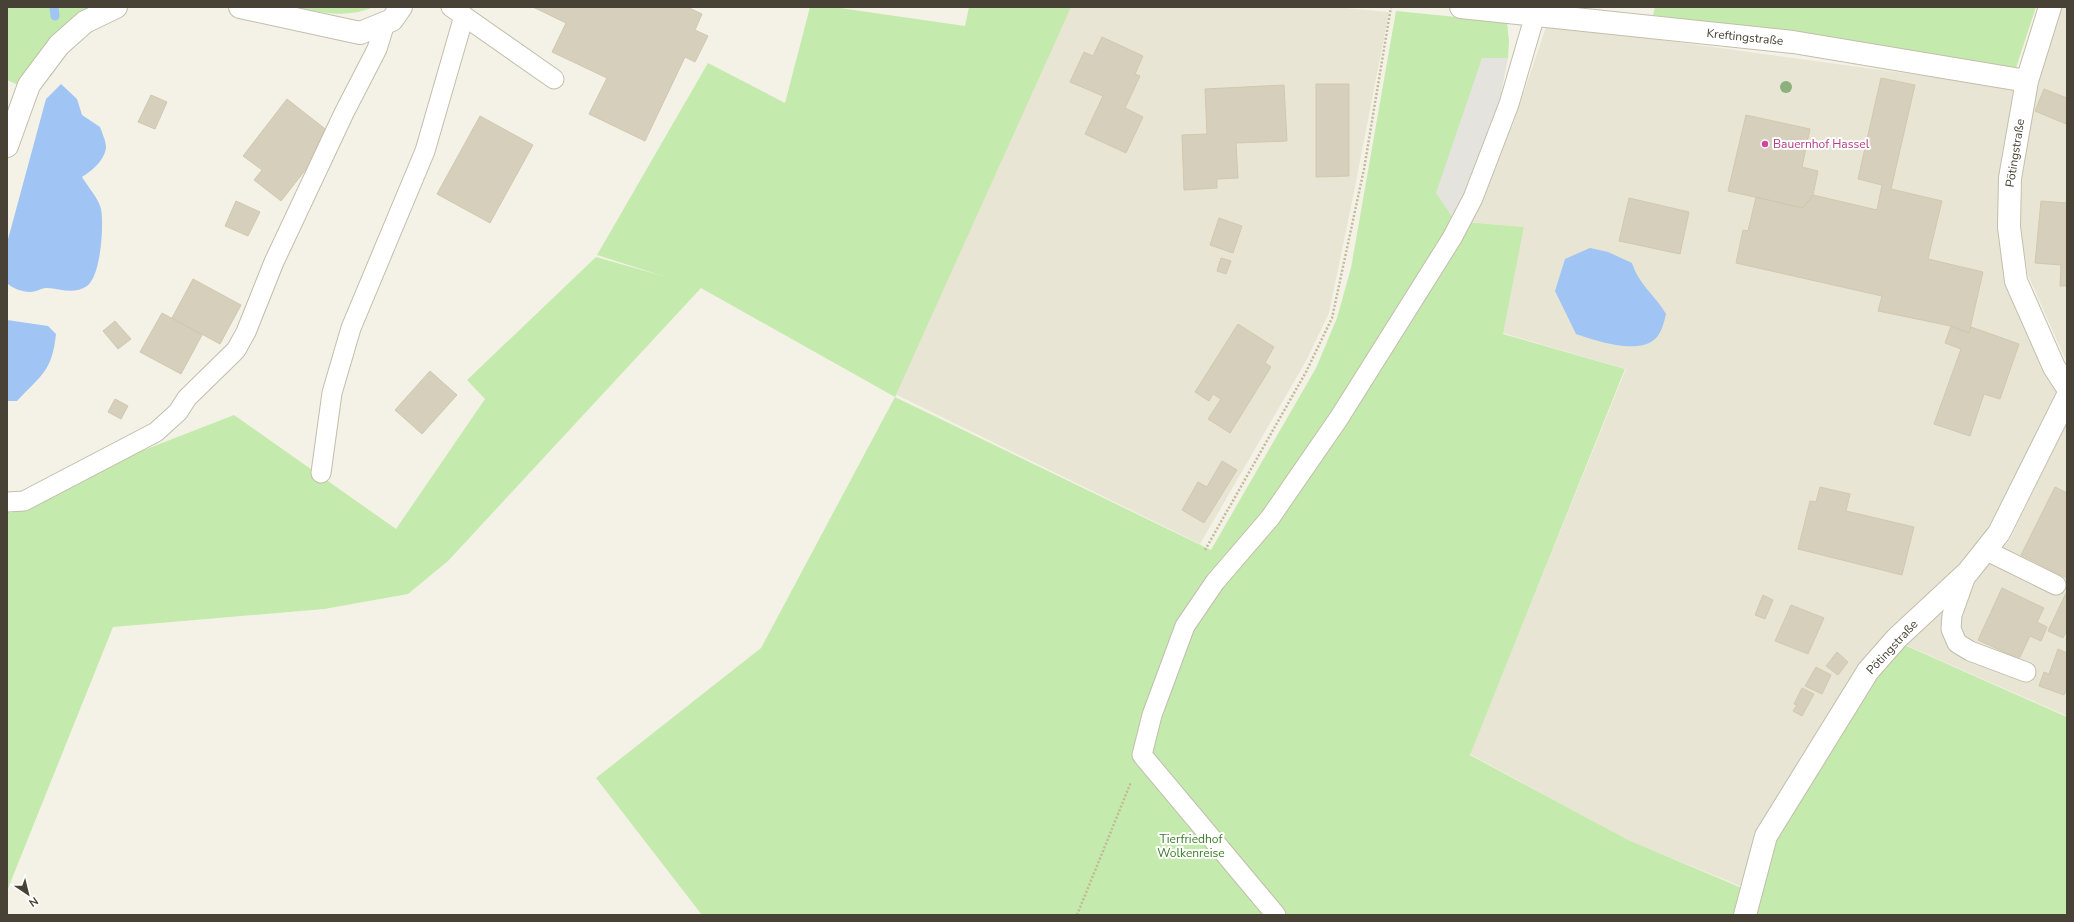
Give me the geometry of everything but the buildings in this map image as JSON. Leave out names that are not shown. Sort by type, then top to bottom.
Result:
[{"type":"street","points":[[7,146],[29,85],[59,45],[85,22],[116,7]]},
{"type":"street","points":[[240,7],[360,33],[392,20],[401,7]]},
{"type":"street","name":"Kreftingstraße","points":[[1461,7],[1793,42],[2027,81]]},
{"type":"street","name":"Pötingstraße","points":[[2050,7],[2027,81],[2010,178],[2009,227],[2016,281],[2054,367],[2067,387]]},
{"type":"street","name":"Pötingstraße","points":[[1745,915],[1766,836],[1868,671],[1897,638],[1968,572],[1987,551],[1999,533],[2067,397]]},
{"type":"lane","points":[[322,473],[332,393],[350,328],[425,151],[458,12],[554,79]]},
{"type":"lane","points":[[1276,915],[1142,754],[1152,715],[1185,626],[1215,582],[1270,518],[1322,443],[1452,238],[1474,198],[1509,104],[1536,15]]},
{"type":"lane","points":[[7,502],[24,501],[156,432],[178,412],[187,398],[236,350],[246,332],[274,262],[344,113],[377,49],[385,23]]},
{"type":"lane","points":[[1987,551],[2056,585]]},
{"type":"lane","points":[[1968,572],[1952,615],[1951,629],[1957,643],[1970,651],[2026,672]]},
{"type":"path","points":[[1202,556],[1306,372],[1332,318],[1364,169],[1391,7]]},
{"type":"path","points":[[1077,915],[1142,754]]},
{"type":"shaded area","points":[[1070,7],[1334,7],[1389,12],[1329,313],[1306,361],[1200,544],[891,392]]},
{"type":"shaded area","points":[[2060,7],[2067,7],[2067,363],[2028,275],[2018,218],[2027,133],[2037,79]]},
{"type":"shaded area","points":[[1546,27],[1654,39],[2014,88],[2000,178],[1998,235],[2015,302],[2058,392],[1988,533],[1959,569],[1886,638],[1854,672],[1762,832],[1743,887],[1627,840],[1470,754],[1626,369],[1503,333],[1524,227],[1469,222],[1513,124]]},
{"type":"shaded area","points":[[1482,58],[1508,58],[1498,109],[1455,221],[1436,193]]},
{"type":"shaded area","points":[[2067,423],[2067,716],[1899,642],[1975,580],[2009,541]]},
{"type":"green space","points":[[7,7],[100,7],[23,87],[7,80]]},
{"type":"green space","points":[[293,7],[373,7],[363,11],[343,14]]},
{"type":"green space","points":[[810,7],[833,7],[965,26],[969,7],[1071,7],[895,397],[701,288],[448,561],[408,594],[324,609],[113,627],[7,891],[7,511],[11,513],[108,464],[234,415],[396,529],[485,399],[467,380],[596,257],[663,276],[597,255],[708,63],[785,103]]},
{"type":"green space","points":[[1655,7],[2036,7],[2016,68],[1653,15]]},
{"type":"green space","name":"Tierfriedhof Wolkenreise","points":[[1396,11],[1507,22],[1509,41],[1508,58],[1482,58],[1455,221],[1524,227],[1503,334],[1625,369],[1470,755],[1628,840],[1742,888],[1735,915],[702,915],[596,778],[761,648],[895,397],[1211,550],[1316,368],[1337,318],[1351,268]]},
{"type":"green space","points":[[1900,643],[2067,717],[2067,915],[1752,915],[1775,837],[1842,728]]},
{"type":"water","points":[[61,84],[77,99],[82,115],[100,127],[105,142],[105,152],[101,161],[90,172],[82,177],[96,197],[101,209],[102,238],[100,250],[96,272],[87,286],[71,291],[45,288],[32,292],[24,291],[14,288],[7,283],[7,243],[46,99]]},
{"type":"water","points":[[1590,248],[1608,252],[1632,263],[1643,284],[1662,307],[1666,314],[1663,326],[1657,337],[1650,343],[1640,346],[1618,345],[1576,334],[1555,291],[1565,259]]},
{"type":"water","points":[[7,320],[48,326],[56,334],[52,357],[44,372],[17,401],[7,401]]},
{"type":"waterway","points":[[54,7],[55,16]]},
{"type":"place","name":"Bauernhof Hassel","points":[[1765,144]]}]
